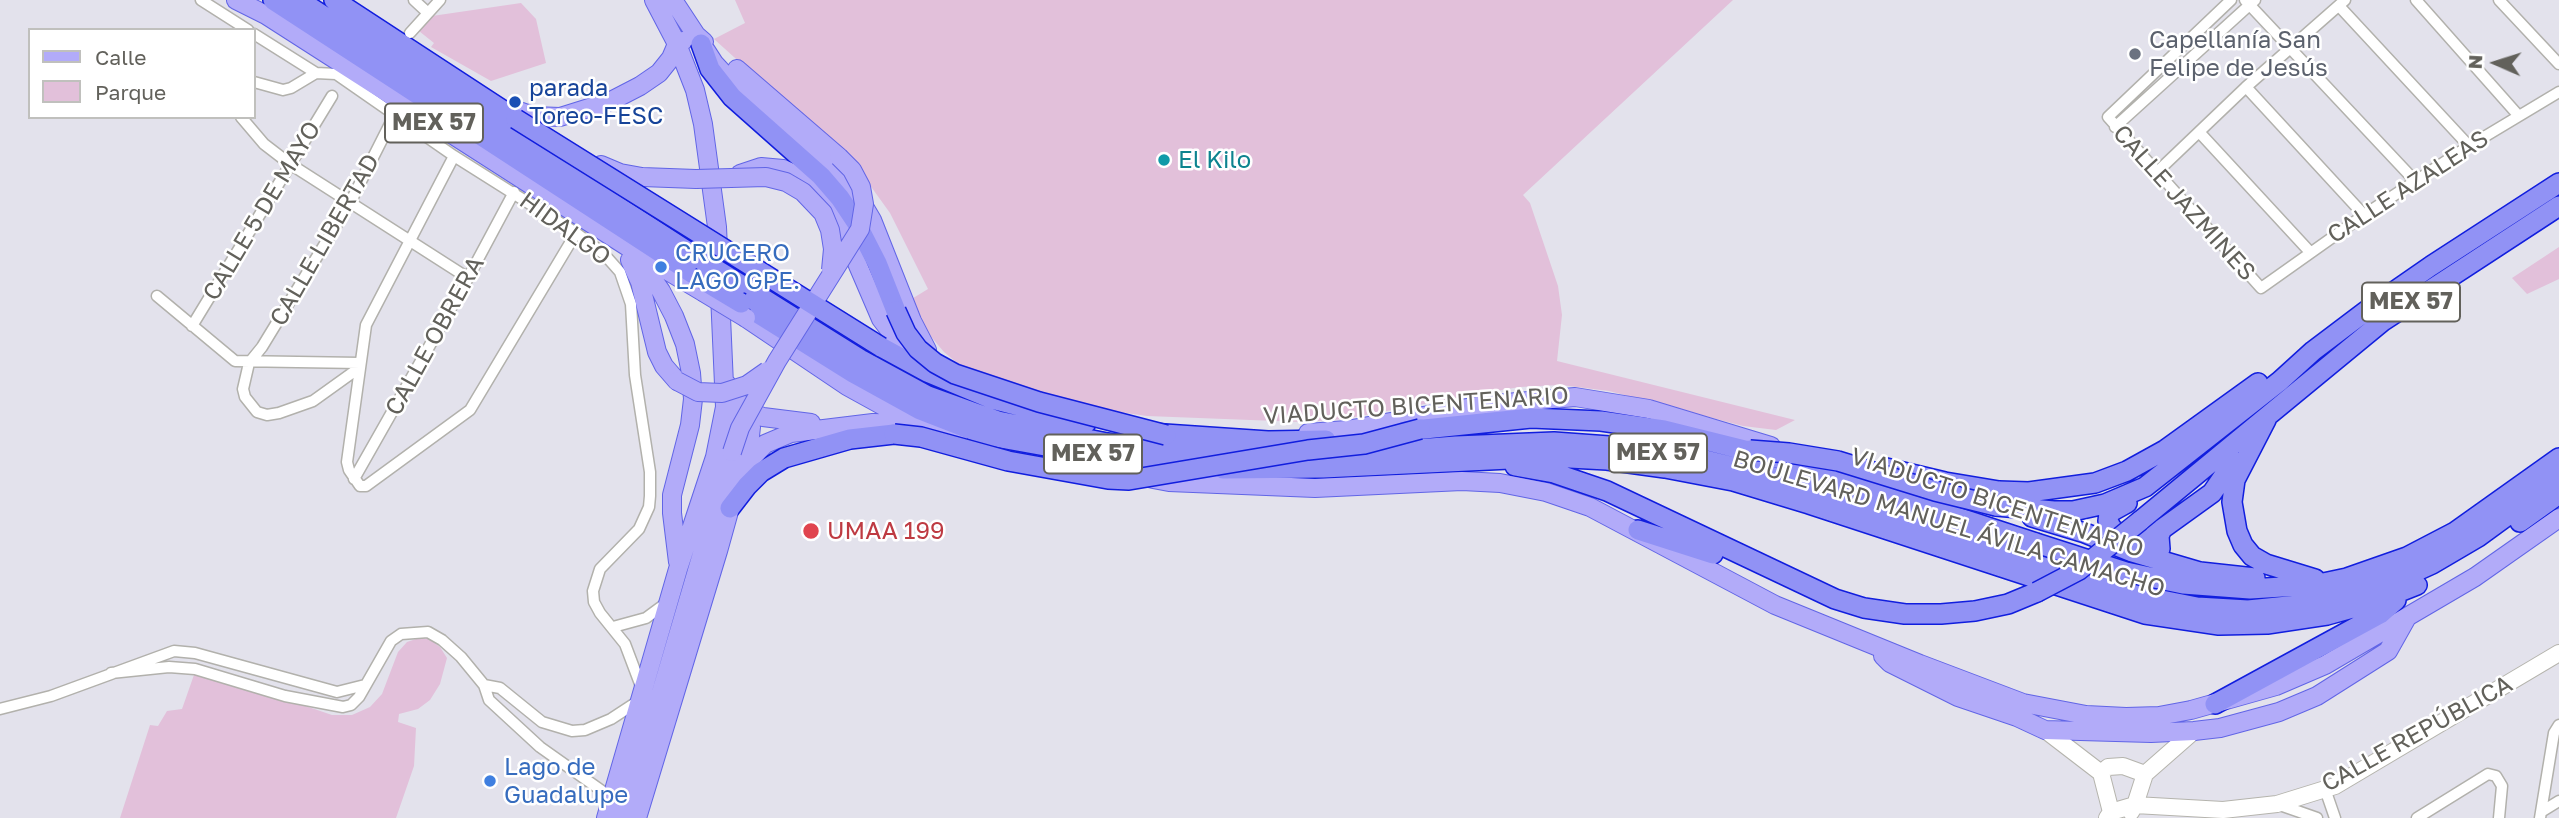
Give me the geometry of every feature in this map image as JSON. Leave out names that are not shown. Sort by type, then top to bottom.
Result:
[{"type":"highway","name":"MEX 57","points":[[273,0],[742,302]]},
{"type":"highway","name":"MEX 57","points":[[299,0],[702,277]]},
{"type":"highway","name":"VIADUCTO BICENTENARIO","points":[[334,0],[881,347],[928,372],[992,399],[1084,423],[1166,435],[1300,441],[1350,439],[1531,418],[1601,421],[1664,430],[1750,450],[2126,572],[2183,584],[2250,589],[2292,587],[2336,580],[2375,570],[2407,557],[2455,532],[2559,458]]},
{"type":"highway","points":[[699,39],[710,69],[732,97],[831,187],[856,222],[884,278],[896,312],[912,341],[926,356],[944,369],[1040,402],[1166,435]]},
{"type":"highway","points":[[1996,506],[2073,511],[2105,504],[2146,487],[2280,381],[2313,351],[2431,266],[2559,183]]},
{"type":"highway","name":"MEX 57","points":[[1479,460],[1554,473],[1583,481],[1835,599],[1864,608],[1905,614],[1941,614],[2008,604],[2080,570],[2382,321],[2559,206]]},
{"type":"highway","name":"BOULEVARD MANUEL ÁVILA CAMACHO","points":[[742,302],[853,373],[920,410],[995,437],[1168,466],[1238,470],[1551,457],[1607,460],[1665,468],[1733,481],[2145,614],[2187,621],[2239,625],[2298,620],[2354,608],[2412,587],[2475,553],[2558,482]]},
{"type":"highway","name":"BOULEVARD MANUEL ÁVILA CAMACHO","points":[[742,302],[860,359],[928,396],[998,421],[1107,443],[1169,451],[1251,456],[1318,457],[1456,446],[1554,442],[1685,456],[1767,475],[1906,517],[2131,594],[2197,607],[2248,610],[2318,603],[2387,583],[2432,564],[2478,537],[2558,482]]},
{"type":"highway","points":[[1773,447],[1824,452],[1945,482],[1999,491],[2059,490],[2095,483],[2127,471],[2165,450],[2268,375],[2313,351]]},
{"type":"highway","points":[[2130,555],[2161,539],[2212,494],[2247,438],[2269,416]]},
{"type":"highway","points":[[2269,416],[2235,480],[2232,502],[2237,531],[2252,556],[2266,564],[2315,579]]},
{"type":"highway","points":[[806,440],[835,434],[904,427],[921,437],[1008,461],[1108,479],[1129,480],[1308,450],[1364,444],[1420,429]]},
{"type":"highway","points":[[730,508],[747,486],[767,468],[835,434]]},
{"type":"highway","points":[[1750,450],[1838,461],[2079,531],[2130,555],[2291,583]]},
{"type":"highway","points":[[2184,457],[2179,466],[2154,490],[2112,510],[2108,517],[2112,529],[2132,538],[2161,539],[2201,569]]},
{"type":"highway","points":[[1638,530],[1701,549],[1783,585],[1835,599]]},
{"type":"highway","points":[[2215,704],[2380,614],[2412,587]]},
{"type":"main road","name":"BOULEVARD MANUEL ÁVILA CAMACHO","points":[[236,0],[266,15],[631,249],[702,277],[742,302],[847,386],[904,427],[993,450],[1169,482],[1315,488],[1462,481],[1500,483],[1546,492],[1590,506],[1775,605],[2022,703],[2086,715],[2159,716],[2215,704],[2276,686],[2325,665],[2476,577],[2559,518]]},
{"type":"main road","name":"BOULEVARD MANUEL ÁVILA CAMACHO","points":[[347,0],[516,115],[709,227],[747,257],[910,357],[951,377],[1007,398],[1089,418],[1129,425],[1292,434],[1348,430],[1483,405],[1575,397],[1648,409],[1773,447],[1952,510],[2130,555],[2164,576],[2194,583],[2232,586],[2291,583],[2361,568],[2432,538],[2474,512],[2559,447]]},
{"type":"main road","points":[[606,818],[722,427],[725,407],[703,124],[695,90],[677,44],[654,0]]},
{"type":"main road","points":[[673,0],[714,63],[726,76],[839,175],[859,198],[872,220],[917,332],[935,360],[951,377]]},
{"type":"main road","points":[[677,44],[699,39]]},
{"type":"main road","points":[[624,818],[740,428],[777,361],[856,237],[864,213],[863,196],[857,178],[839,157],[699,39]]},
{"type":"main road","points":[[516,115],[560,117],[611,101],[659,73],[671,58],[677,44]]},
{"type":"main road","points":[[709,227],[724,194],[740,174],[754,164],[770,160],[805,164]]},
{"type":"main road","points":[[601,165],[620,173],[642,177],[766,177],[786,182],[803,192],[823,213],[830,230],[833,258],[829,277]]},
{"type":"main road","points":[[740,174],[756,167],[783,169],[807,180],[823,194],[835,212],[881,319],[910,357]]},
{"type":"main road","points":[[610,236],[624,251],[635,271],[657,352],[664,366],[677,381],[706,393],[729,392],[756,380],[777,361]]},
{"type":"main road","points":[[631,249],[657,284],[674,316],[685,344],[691,373],[692,412],[672,505],[678,569]]},
{"type":"main road","points":[[723,370],[730,392],[739,404],[750,412],[835,434]]},
{"type":"main road","points":[[637,818],[740,476],[751,427],[746,420],[738,416],[726,420],[722,427]]},
{"type":"main road","points":[[767,468],[783,452],[806,440],[904,427]]},
{"type":"main road","points":[[740,476],[752,455],[773,439],[791,433],[835,434]]},
{"type":"main road","points":[[1868,642],[1890,663],[1916,677],[1958,697],[2017,717],[2045,730],[2151,733],[2194,731],[2220,728],[2279,712],[2317,696],[2388,651],[2408,615]]},
{"type":"street","points":[[201,0],[245,28]]},
{"type":"street","points":[[414,0],[428,13]]},
{"type":"street","points":[[410,33],[440,0]]},
{"type":"street","points":[[2111,122],[2231,0]]},
{"type":"street","points":[[2416,0],[2518,115]]},
{"type":"street","points":[[2499,0],[2559,64]]},
{"type":"street","points":[[2111,122],[2250,2],[2416,182]]},
{"type":"street","points":[[2158,172],[2246,87],[2342,3],[2469,146]]},
{"type":"street","name":"HIDALGO","points":[[256,35],[316,73],[336,75],[454,156],[576,233],[616,265],[627,287],[633,316],[637,396],[650,472],[650,496],[645,518],[632,537],[600,569],[595,580],[594,602],[625,644],[641,696]]},
{"type":"street","points":[[256,83],[283,90],[316,73]]},
{"type":"street","points":[[2246,87],[2364,215]]},
{"type":"street","name":"CALLE AZALEAS","points":[[2261,288],[2364,215],[2518,115],[2559,92]]},
{"type":"street","name":"CALLE 5 DE MAYO","points":[[192,326],[332,96]]},
{"type":"street","name":"CALLE LIBERTAD","points":[[249,363],[262,347],[351,201],[396,114]]},
{"type":"street","points":[[243,119],[264,144],[290,164],[468,278]]},
{"type":"street","name":"CALLE JAZMINES","points":[[2111,122],[2261,288]]},
{"type":"street","points":[[2200,133],[2310,252]]},
{"type":"street","points":[[454,156],[369,317],[347,461],[360,486],[366,485],[470,410],[576,233]]},
{"type":"street","name":"CALLE OBRERA","points":[[354,479],[514,192]]},
{"type":"street","points":[[157,296],[232,359],[249,363],[360,365]]},
{"type":"street","points":[[249,363],[243,382],[245,397],[257,411],[267,415],[313,401],[360,365]]},
{"type":"street","points":[[613,626],[646,618],[670,600]]},
{"type":"street","points":[[111,673],[169,667],[195,669],[285,696],[334,707],[351,705],[359,697],[391,641],[401,634],[428,632],[461,657],[484,685],[489,700],[540,747],[612,798]]},
{"type":"street","points":[[0,709],[51,696],[174,651],[186,651],[330,691],[344,692],[365,685]]},
{"type":"street","name":"CALLE REPÚBLICA","points":[[2109,815],[2224,810],[2277,804],[2335,786],[2559,653]]},
{"type":"street","points":[[484,685],[500,688],[542,722],[572,731],[585,730],[611,719],[641,696]]},
{"type":"street","points":[[2540,815],[2557,726]]},
{"type":"street","points":[[2045,730],[2101,772],[2109,815]]},
{"type":"street","points":[[2131,812],[2145,774],[2194,731]]},
{"type":"street","points":[[2101,772],[2123,766],[2145,774]]},
{"type":"street","points":[[2417,818],[2488,774],[2496,776],[2502,786],[2499,818]]},
{"type":"street","points":[[2325,789],[2335,818]]},
{"type":"street","points":[[2540,815],[2559,801]]},
{"type":"street","points":[[2277,804],[2317,818]]},
{"type":"green space","points":[[735,0],[1733,0],[1523,195],[1530,203],[1558,286],[1562,315],[1557,361],[1795,420],[1776,430],[1743,426],[1609,391],[1561,385],[1520,387],[1344,419],[1302,422],[1147,416],[1098,409],[968,372],[944,352],[921,325],[910,300],[928,289],[890,213],[859,170],[714,39],[745,23]]},
{"type":"green space","points":[[521,3],[536,19],[546,63],[491,81],[431,47],[434,43],[419,31],[432,16]]},
{"type":"green space","points":[[2559,247],[2559,279],[2527,294],[2512,278]]},
{"type":"green space","points":[[419,638],[429,639],[440,647],[447,658],[440,684],[430,700],[418,709],[399,714],[398,722],[416,728],[414,766],[396,818],[120,818],[150,725],[158,726],[167,711],[182,709],[195,672],[220,677],[332,715],[352,715],[370,707],[382,694],[398,652],[407,642]]},
{"type":"place","name":"Capellanía San Felipe de Jesús","points":[[2135,54]]},
{"type":"place","name":"parada Toreo-FESC","points":[[515,102]]},
{"type":"place","name":"El Kilo","points":[[1164,160]]},
{"type":"place","name":"CRUCERO LAGO GPE.","points":[[661,267]]},
{"type":"place","name":"UMAA 199","points":[[811,531]]},
{"type":"place","name":"Lago de Guadalupe","points":[[490,781]]}]
